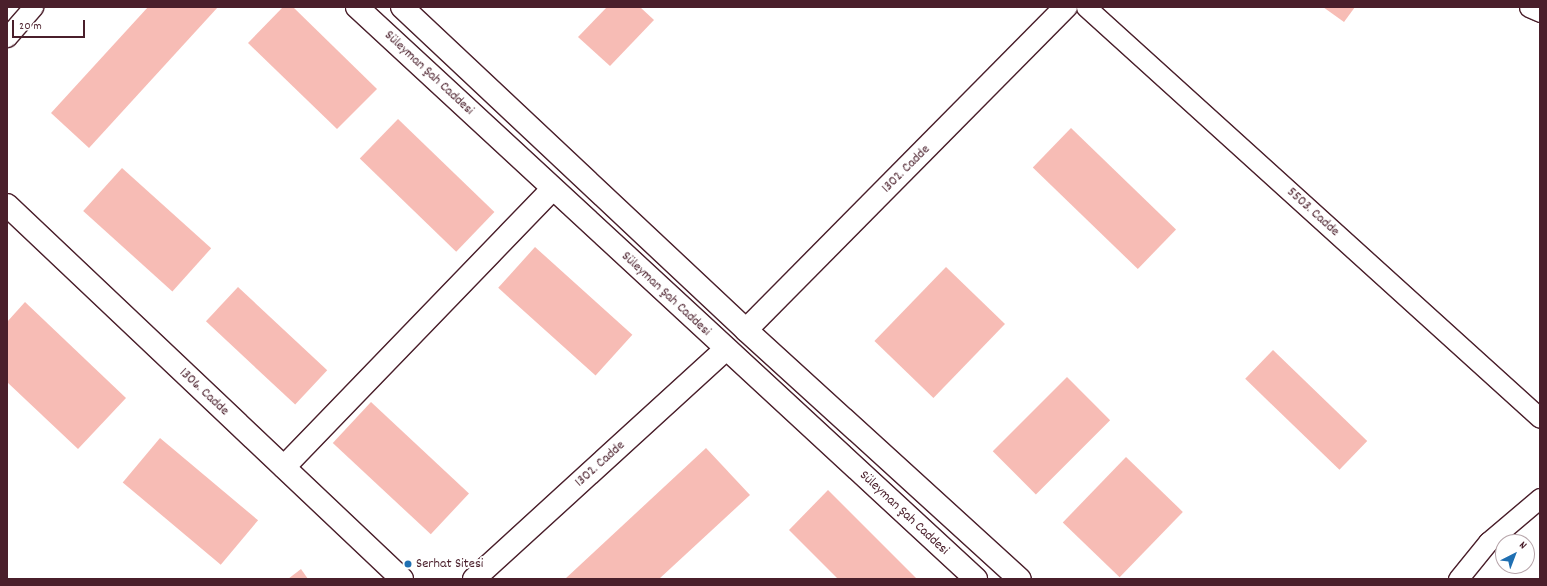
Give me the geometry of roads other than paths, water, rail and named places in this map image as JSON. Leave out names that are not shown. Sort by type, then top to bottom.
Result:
[{"type":"street","points":[[7,37],[33,7]]},
{"type":"street","name":"Süleyman Şah Caddesi","points":[[357,7],[552,189],[976,579]]},
{"type":"street","name":"Süleyman Şah Caddesi","points":[[402,7],[746,330],[1020,579]]},
{"type":"street","name":"1302. Cadde","points":[[746,330],[1066,7]]},
{"type":"street","name":"5503. Cadde","points":[[1086,7],[1540,418]]},
{"type":"street","points":[[1529,7],[1540,12]]},
{"type":"street","points":[[284,467],[552,189]]},
{"type":"street","name":"1306. Cadde","points":[[7,205],[402,579]]},
{"type":"street","name":"1302. Cadde","points":[[474,579],[726,349]]},
{"type":"street","points":[[1458,579],[1488,542],[1540,498]]},
{"type":"place","name":"Serhat Sitesi","points":[[408,564]]}]
